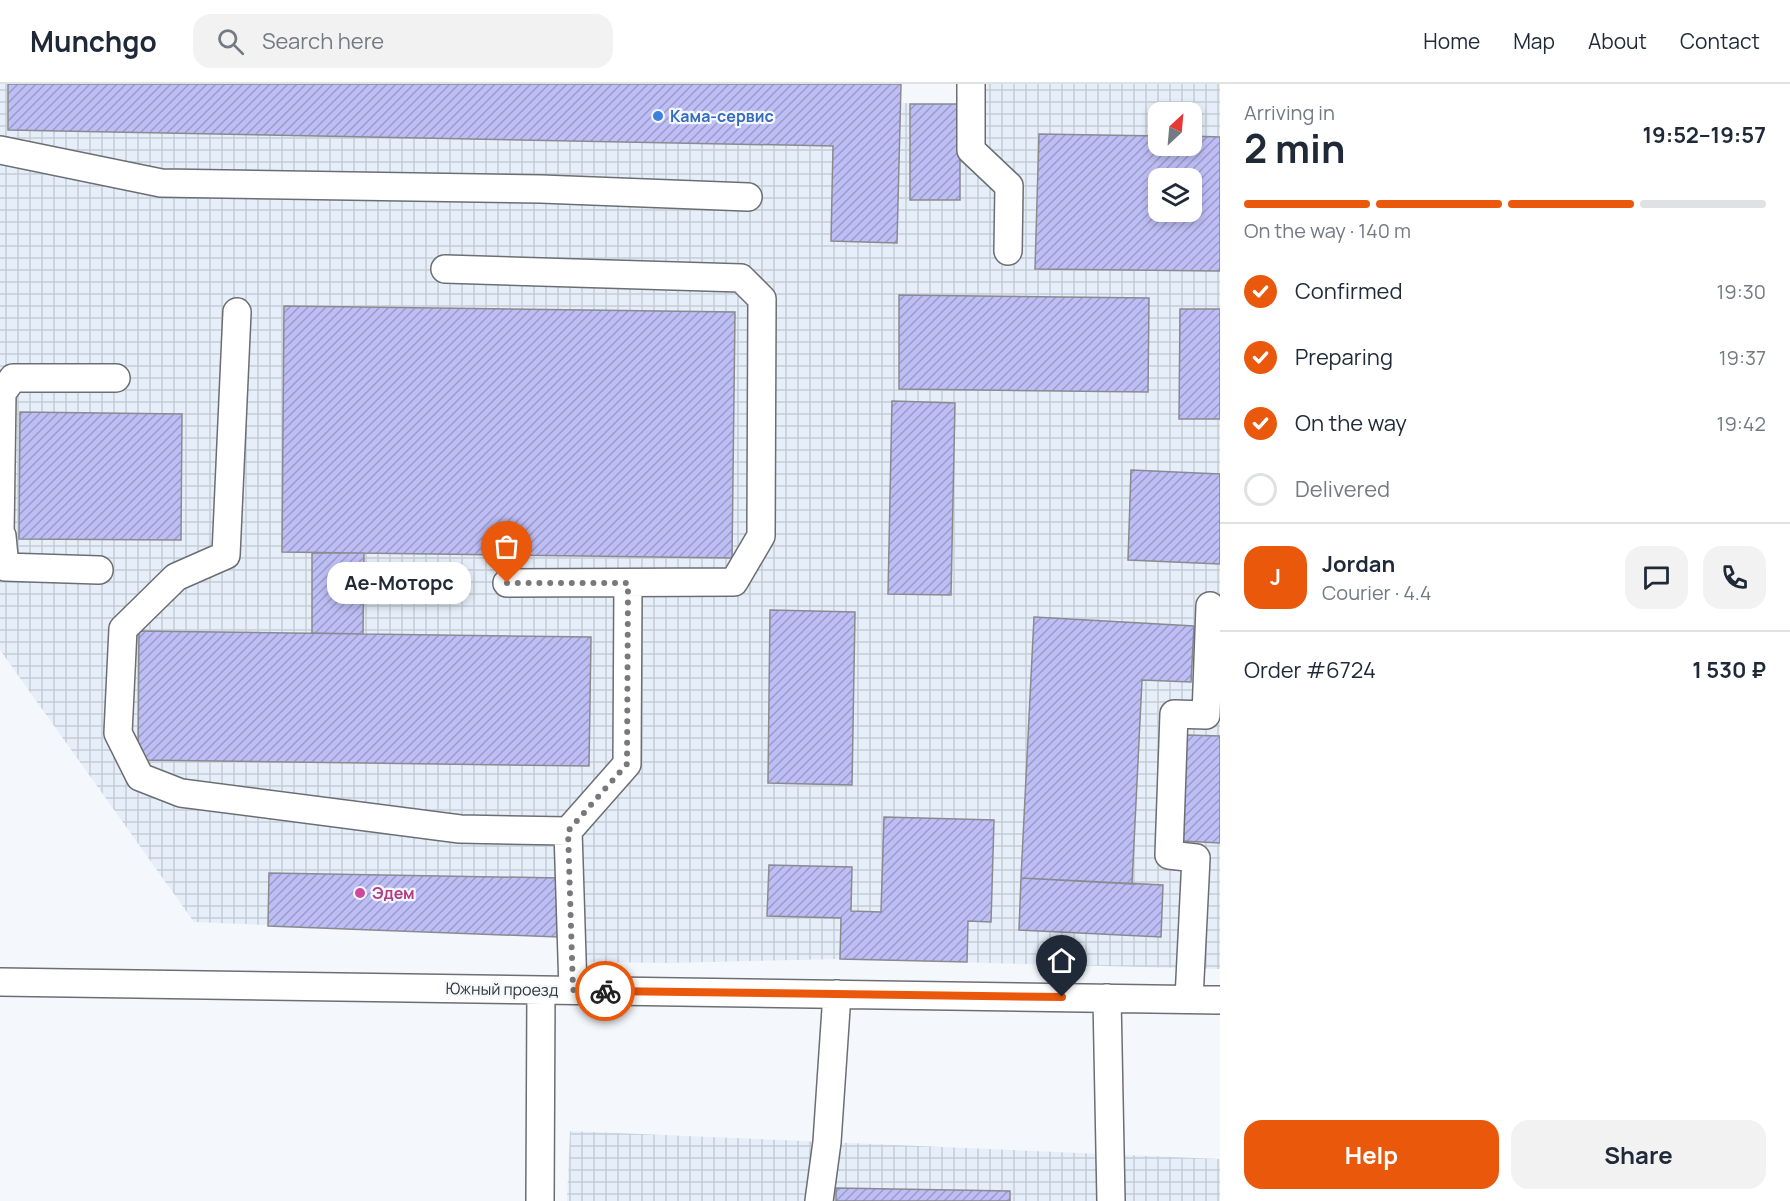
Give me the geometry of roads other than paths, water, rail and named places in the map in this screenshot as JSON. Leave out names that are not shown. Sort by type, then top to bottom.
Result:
[{"type":"street","points":[[971,84],[971,150],[1009,186],[1008,251]]},
{"type":"street","points":[[0,150],[161,183],[540,189],[748,197]]},
{"type":"street","points":[[445,269],[741,278],[762,299],[761,536],[734,582],[507,583]]},
{"type":"street","points":[[237,312],[226,555],[176,577],[123,629],[118,733],[140,777],[181,793],[460,829],[568,831]]},
{"type":"street","points":[[99,570],[5,567],[1,536],[2,393],[13,378],[116,378]]},
{"type":"street","points":[[573,990],[568,831],[627,764],[628,583]]},
{"type":"street","points":[[1190,999],[1197,858],[1169,855],[1174,714],[1206,715],[1210,606]]},
{"type":"street","name":"Южный проезд","points":[[0,982],[1220,1000]]},
{"type":"street","points":[[540,1201],[541,990]]},
{"type":"street","points":[[819,1201],[827,1142],[837,994]]},
{"type":"street","points":[[1107,998],[1111,1201]]},
{"type":"place","name":"Кама-сервис","points":[[658,116]]},
{"type":"place","name":"Ае-Моторс","points":[[507,583]]},
{"type":"place","name":"Эдем","points":[[360,893]]}]
